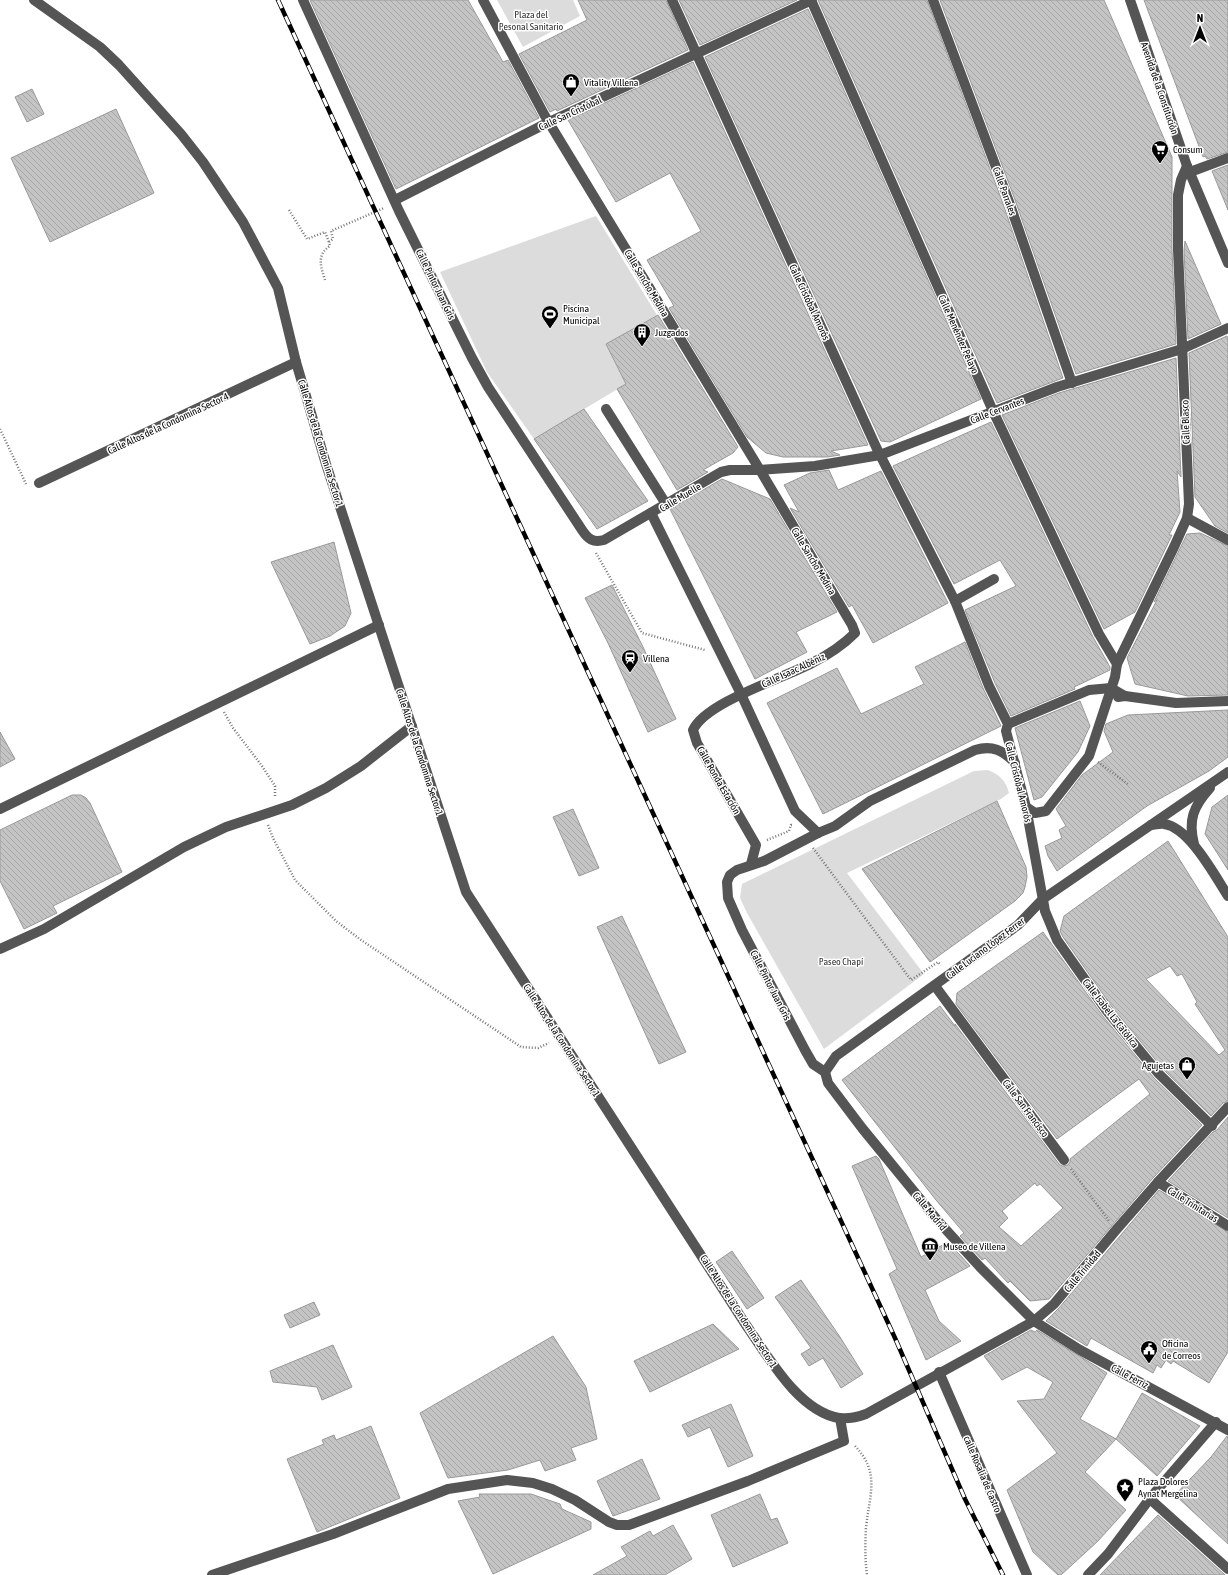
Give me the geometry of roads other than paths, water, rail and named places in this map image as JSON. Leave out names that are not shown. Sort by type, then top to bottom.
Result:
[{"type":"street","name":"Calle Altos de la Condomina Sector 1","points":[[34,0],[100,47],[119,64],[181,134],[203,162],[243,222],[278,288],[296,362],[326,464],[466,892],[746,1325],[780,1373],[807,1402],[828,1414],[840,1418],[852,1418],[866,1414],[903,1393]]},
{"type":"street","name":"Calle Pintor Juan Gris","points":[[303,0],[399,211],[488,387],[587,538],[597,542],[604,540]]},
{"type":"street","name":"Calle Sancho Medina","points":[[483,0],[548,122],[760,470],[852,626]]},
{"type":"street","name":"Calle Cristóbal Amorós","points":[[672,0],[880,455],[955,601],[989,686],[1008,724],[1006,731],[1026,807],[1040,880]]},
{"type":"street","name":"Calle San Cristóbal","points":[[395,200],[548,122],[696,55],[811,0]]},
{"type":"street","name":"Calle Menéndez Pelayo","points":[[811,0],[993,411],[1098,634],[1117,664]]},
{"type":"street","name":"Calle Parrales","points":[[933,0],[1008,199],[1072,383]]},
{"type":"street","name":"Avenida de la Constitución","points":[[1130,0],[1188,169],[1228,263]]},
{"type":"street","points":[[1188,169],[1228,158]]},
{"type":"street","name":"Calle Blasco","points":[[1026,807],[1035,813],[1046,810],[1089,756],[1115,677],[1117,664],[1188,518],[1189,504],[1178,250],[1178,195],[1181,180],[1188,169]]},
{"type":"street","name":"Calle Cervantes","points":[[760,470],[815,466],[880,455],[993,411],[1072,383],[1182,348],[1228,328]]},
{"type":"street","name":"Calle Altos de la Condomina Sector 4","points":[[39,483],[296,362]]},
{"type":"street","points":[[606,409],[666,504]]},
{"type":"street","name":"Calle Muelle","points":[[604,540],[721,472],[730,470],[760,470]]},
{"type":"street","points":[[651,513],[741,694],[795,811],[818,832]]},
{"type":"street","points":[[1188,518],[1228,540]]},
{"type":"street","points":[[955,601],[994,579]]},
{"type":"street","points":[[0,810],[379,626]]},
{"type":"street","name":"Calle Isaac Albéniz","points":[[741,694],[812,663],[844,644],[855,633],[852,626]]},
{"type":"street","points":[[1008,724],[1083,692],[1111,688],[1125,696]]},
{"type":"street","name":"Calle Ronda Estación","points":[[741,694],[702,718],[693,730],[697,743],[756,845],[751,864]]},
{"type":"street","points":[[1106,701],[1125,696],[1176,703],[1228,702]]},
{"type":"street","points":[[0,949],[44,929],[184,847],[226,828],[309,797],[337,782],[361,766],[412,726]]},
{"type":"street","points":[[751,864],[764,861],[818,832],[842,822],[870,801],[975,750],[996,748],[1007,755],[1014,763]]},
{"type":"street","points":[[1194,844],[1191,831],[1191,820],[1194,812],[1206,793],[1218,779],[1228,772]]},
{"type":"street","name":"Calle Luciano López Ferrer","points":[[825,1072],[836,1056],[1018,925],[1043,899],[1062,888],[1167,813],[1218,779]]},
{"type":"street","points":[[1150,825],[1169,825],[1194,844],[1228,896]]},
{"type":"street","name":"Calle Pintor Juan Gris","points":[[751,864],[730,875],[727,882],[728,898],[742,930],[805,1050],[813,1064],[825,1072],[828,1083],[836,1094]]},
{"type":"street","points":[[1040,880],[1052,887],[1062,888]]},
{"type":"street","name":"Calle Isabel La Católica","points":[[1040,880],[1049,923],[1057,940],[1107,1011],[1160,1074],[1212,1126]]},
{"type":"street","name":"Calle San Francisco","points":[[935,986],[1064,1160]]},
{"type":"street","name":"Calle Madrid","points":[[836,1094],[938,1221],[980,1267],[1034,1321]]},
{"type":"street","name":"Calle Trinidad","points":[[903,1393],[1034,1321],[1054,1304],[1158,1182],[1212,1126],[1228,1107]]},
{"type":"street","name":"Calle Trinitarias","points":[[1158,1182],[1228,1226]]},
{"type":"street","name":"Calle Ferriz","points":[[1034,1321],[1080,1350],[1216,1422],[1228,1430]]},
{"type":"street","name":"calle Rosalía de Castro","points":[[939,1372],[1027,1575]]},
{"type":"street","points":[[212,1575],[334,1534],[448,1489],[507,1480],[533,1483],[552,1489],[575,1500],[609,1522],[617,1525],[629,1525],[748,1481],[844,1441],[840,1418]]},
{"type":"street","points":[[1088,1575],[1108,1554],[1150,1499],[1216,1422]]},
{"type":"street","points":[[1150,1499],[1228,1569]]},
{"type":"railway","points":[[278,0],[895,1338],[965,1499],[1003,1575]]},
{"type":"place","name":"Vitality Villena","points":[[571,97]]},
{"type":"place","name":"Consum","points":[[1160,164]]},
{"type":"place","name":"Piscina Municipal","points":[[550,329]]},
{"type":"place","name":"Juzgados","points":[[642,347]]},
{"type":"place","name":"Villena","points":[[630,673]]},
{"type":"place","name":"Agujetas","points":[[1187,1080]]},
{"type":"place","name":"Museo de Villena","points":[[930,1261]]},
{"type":"place","name":"Oficina de Correos","points":[[1149,1364]]},
{"type":"place","name":"Plaza Dolores Aynat Mergelina","points":[[1125,1502]]},
{"type":"park label","name":"Plaza del Pesonal Sanitario","points":[[531,20]]},
{"type":"park label","name":"Paseo Chapí","points":[[841,961]]}]
